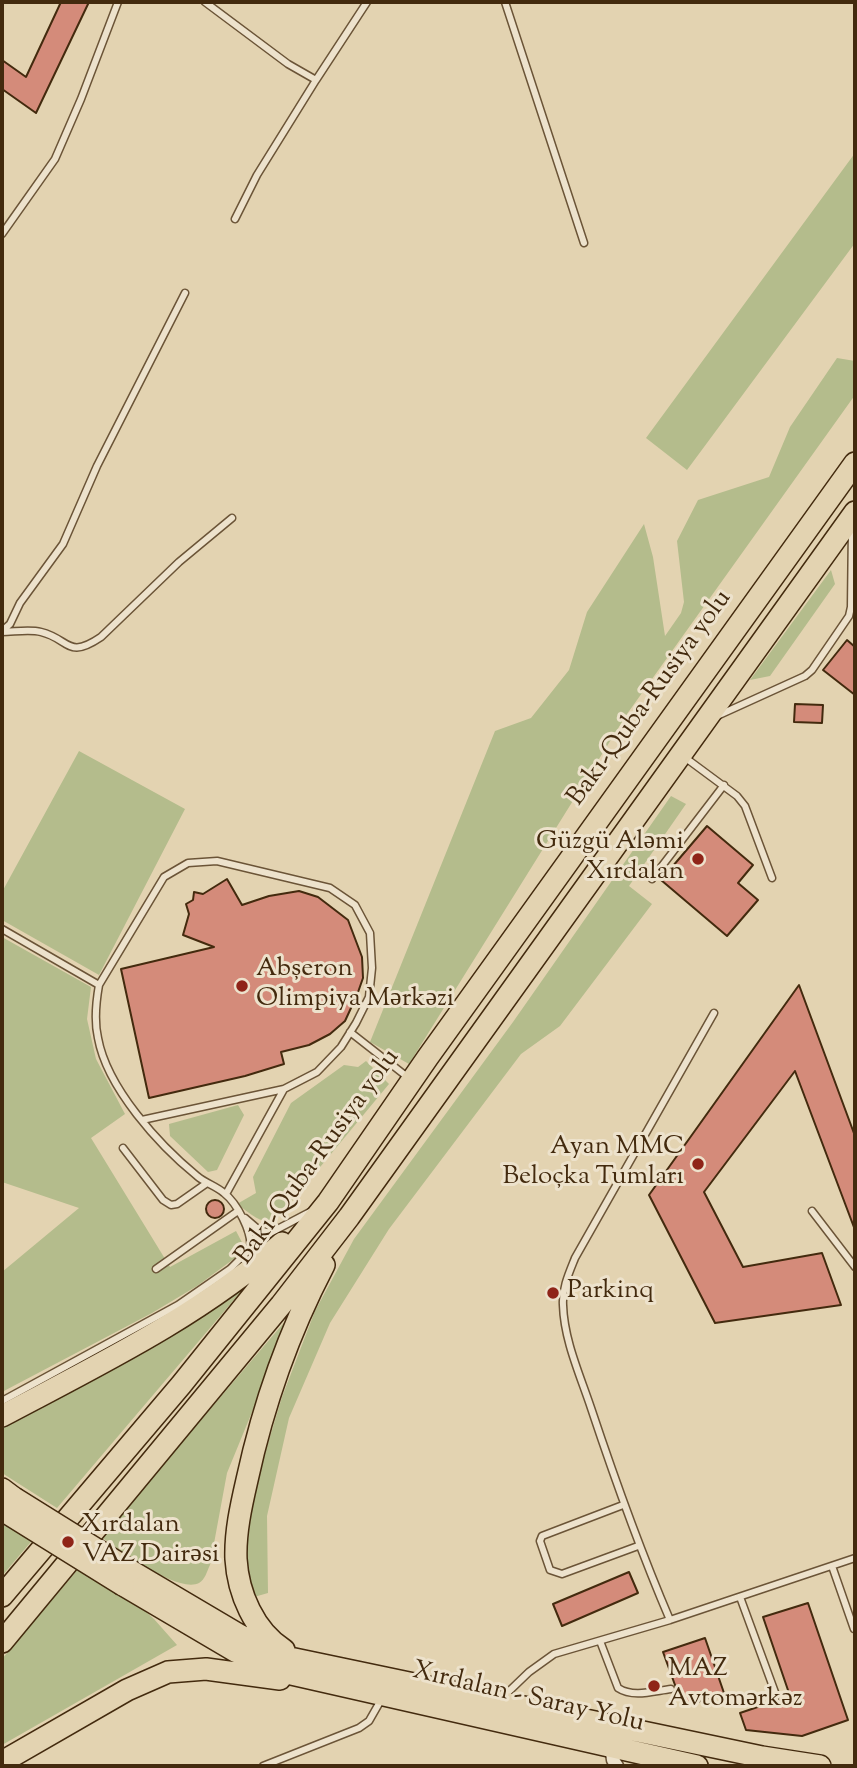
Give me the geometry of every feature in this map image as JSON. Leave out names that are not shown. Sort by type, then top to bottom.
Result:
[{"type":"highway","name":"Bakı-Quba-Rusiya yolu","points":[[2,1596],[181,1385],[328,1202],[411,1080],[855,463]]},
{"type":"highway","points":[[2,1642],[272,1315],[349,1217],[854,514]]},
{"type":"highway","points":[[2,1416],[208,1301],[247,1273],[328,1202]]},
{"type":"highway","points":[[348,1680],[287,1652],[268,1637],[246,1603],[238,1572],[236,1546],[251,1462],[280,1365],[301,1311],[349,1217]]},
{"type":"highway","points":[[5,1502],[127,1578],[235,1651],[287,1673],[499,1702],[748,1755],[820,1766]]},
{"type":"highway","points":[[2,1762],[127,1689],[168,1672],[206,1669],[348,1680]]},
{"type":"highway","name":"Xırdalan - Saray Yolu","points":[[348,1680],[383,1695],[697,1766]]},
{"type":"street","points":[[611,1745],[613,1760],[617,1766]]},
{"type":"lane","points":[[2,234],[55,159],[118,2]]},
{"type":"lane","points":[[205,2],[288,64],[316,80]]},
{"type":"lane","points":[[235,219],[257,175],[367,2]]},
{"type":"lane","points":[[505,2],[584,243]]},
{"type":"lane","points":[[2,632],[63,544],[97,466],[185,293]]},
{"type":"lane","points":[[705,721],[805,676],[812,670],[849,616],[852,607],[854,514]]},
{"type":"lane","points":[[2,632],[42,632],[74,648],[89,645],[101,637],[179,562],[232,518]]},
{"type":"lane","points":[[681,754],[724,785],[745,806],[772,878]]},
{"type":"lane","points":[[652,879],[724,785]]},
{"type":"lane","points":[[2,1401],[178,1305],[246,1256],[252,1240],[226,1194],[207,1183],[179,1160],[142,1120],[119,1088],[102,1055],[96,1021],[99,985],[164,877],[188,863],[217,861],[330,888],[355,905],[370,933],[372,968],[369,997],[341,1047],[317,1072],[284,1089],[142,1120]]},
{"type":"lane","points":[[2,929],[99,985]]},
{"type":"lane","points":[[670,1620],[638,1546],[570,1348],[563,1303],[565,1281],[575,1258],[714,1013]]},
{"type":"lane","points":[[350,1032],[411,1080]]},
{"type":"lane","points":[[226,1194],[284,1089]]},
{"type":"lane","points":[[123,1148],[163,1200],[171,1205],[177,1204],[207,1183]]},
{"type":"lane","points":[[238,1212],[259,1230],[270,1233],[328,1202]]},
{"type":"lane","points":[[812,1211],[855,1267]]},
{"type":"lane","points":[[156,1269],[238,1212]]},
{"type":"lane","points":[[623,1505],[542,1536],[540,1541],[550,1570],[562,1574],[638,1546]]},
{"type":"lane","points":[[499,1702],[540,1663],[554,1654],[670,1620],[855,1558]]},
{"type":"lane","points":[[832,1566],[853,1629]]},
{"type":"lane","points":[[740,1597],[776,1695]]},
{"type":"lane","points":[[600,1641],[618,1688],[634,1694],[671,1689]]},
{"type":"lane","points":[[263,1766],[359,1728],[369,1721],[383,1695]]},
{"type":"green space","points":[[855,153],[855,243],[687,470],[646,438]]},
{"type":"green space","points":[[837,358],[855,361],[855,395],[627,714],[409,1064],[370,1042],[495,731],[531,718],[569,670],[587,612],[644,524],[653,557],[665,636],[681,613],[684,602],[677,541],[698,500],[769,477],[790,427]]},
{"type":"green space","points":[[831,570],[835,584],[770,676],[750,680]]},
{"type":"green space","points":[[79,751],[185,809],[99,975],[2,920],[2,892]]},
{"type":"green space","points":[[671,796],[686,804],[629,886],[652,904],[560,1026],[521,1054],[389,1229],[330,1323],[289,1418],[267,1516],[268,1593],[254,1597],[248,1575],[245,1538],[259,1473],[282,1397],[315,1311],[354,1239],[513,1022]]},
{"type":"green space","points":[[2,937],[91,987],[87,1019],[96,1059],[125,1114],[91,1138],[170,1267],[236,1231],[246,1250],[197,1286],[152,1313],[2,1392],[2,1272],[79,1208],[2,1182]]},
{"type":"green space","points":[[366,1061],[389,1084],[277,1219],[261,1220],[237,1204],[256,1193],[253,1177],[291,1103],[344,1065],[358,1067]]},
{"type":"green space","points":[[238,1105],[244,1115],[217,1170],[208,1172],[170,1136],[169,1124]]},
{"type":"green space","points":[[244,1288],[57,1508],[2,1473],[2,1424]]},
{"type":"green space","points":[[293,1312],[227,1473],[210,1565],[203,1580],[189,1585],[177,1582],[134,1560],[101,1537]]},
{"type":"green space","points":[[2,1519],[35,1537],[2,1576]]},
{"type":"green space","points":[[79,1568],[133,1600],[177,1645],[2,1745],[2,1659]]},
{"type":"building","points":[[61,2],[89,2],[36,113],[2,89],[2,60],[26,77]]},
{"type":"building","points":[[847,640],[855,647],[855,695],[823,670]]},
{"type":"building","points":[[795,704],[823,705],[822,723],[794,722]]},
{"type":"building","points":[[707,826],[753,865],[738,883],[758,900],[727,936],[661,880]]},
{"type":"building","name":"Abşeron Olimpiya Mərkəzi","points":[[227,879],[242,905],[269,896],[299,891],[318,897],[348,920],[362,957],[363,978],[357,995],[345,1021],[330,1034],[309,1045],[281,1052],[284,1064],[245,1076],[149,1098],[121,969],[214,947],[183,935],[189,914],[186,904],[193,900],[194,892],[203,894]]},
{"type":"building","name":"Ayan MMC Beloçka Tumları","points":[[799,985],[855,1136],[855,1230],[795,1071],[704,1192],[743,1267],[822,1253],[841,1305],[715,1323],[649,1195]]},
{"type":"building","points":[[211,1200],[219,1200],[224,1209],[222,1216],[211,1218],[206,1213],[206,1205]]},
{"type":"building","points":[[629,1572],[638,1593],[562,1626],[553,1604]]},
{"type":"building","points":[[808,1603],[848,1720],[802,1736],[746,1730],[740,1713],[790,1696],[763,1617]]},
{"type":"building","points":[[705,1638],[724,1693],[683,1707],[663,1652]]},
{"type":"place","name":"Güzgü Aləmi Xırdalan","points":[[698,859]]},
{"type":"place","name":"Abşeron Olimpiya Mərkəzi","points":[[242,986]]},
{"type":"place","name":"Ayan MMC Beloçka Tumları","points":[[698,1164]]},
{"type":"place","name":"Parkinq","points":[[553,1293]]},
{"type":"place","name":"Xırdalan VAZ Dairəsi","points":[[68,1542]]},
{"type":"place","name":"MAZ Avtomərkəz","points":[[654,1686]]}]
